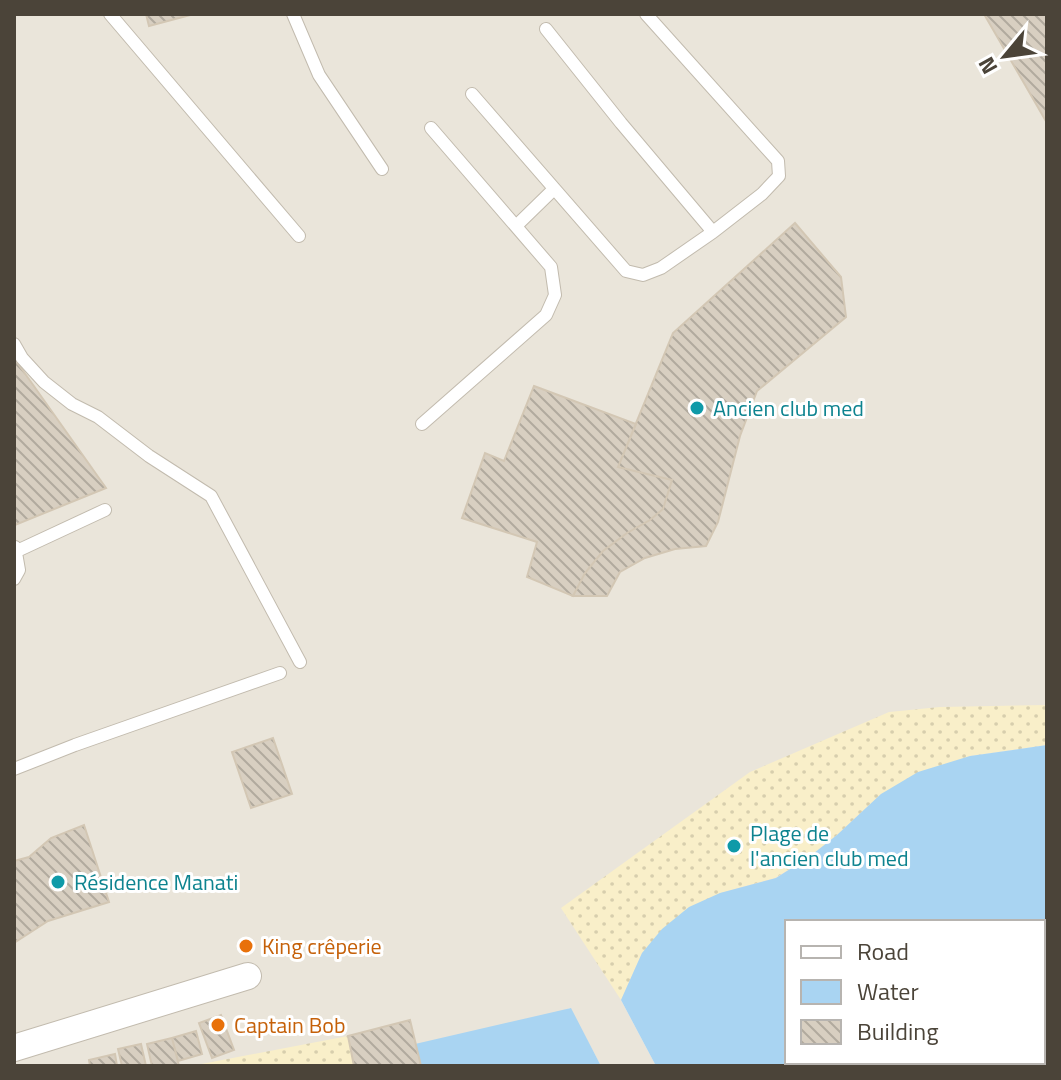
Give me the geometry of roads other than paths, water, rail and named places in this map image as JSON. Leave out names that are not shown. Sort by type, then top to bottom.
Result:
[{"type":"street","points":[[14,1048],[248,976]]},
{"type":"lane","points":[[110,14],[299,236]]},
{"type":"lane","points":[[293,14],[319,75],[382,169]]},
{"type":"lane","points":[[472,94],[626,271],[643,275],[661,268],[762,194],[779,176],[778,161],[646,14]]},
{"type":"lane","points":[[546,29],[713,232]]},
{"type":"lane","points":[[422,424],[546,315],[555,295],[551,267],[431,128]]},
{"type":"lane","points":[[516,226],[554,189]]},
{"type":"lane","points":[[14,344],[44,382],[72,404],[98,417],[149,456],[211,496],[300,662]]},
{"type":"lane","points":[[14,579],[19,570],[16,547],[105,510]]},
{"type":"lane","points":[[14,769],[280,673]]},
{"type":"water","points":[[1047,745],[1047,1066],[656,1066],[621,1000],[642,953],[662,929],[689,907],[720,893],[776,878],[837,835],[881,794],[918,772],[970,756]]},
{"type":"water","points":[[571,1008],[601,1066],[421,1066],[415,1044]]},
{"type":"place","name":"Ancien club med","points":[[697,408]]},
{"type":"place","name":"Plage de l'ancien club med","points":[[734,846]]},
{"type":"place","name":"Résidence Manati","points":[[58,882]]},
{"type":"place","name":"King crêperie","points":[[246,946]]},
{"type":"place","name":"Captain Bob","points":[[218,1025]]}]
